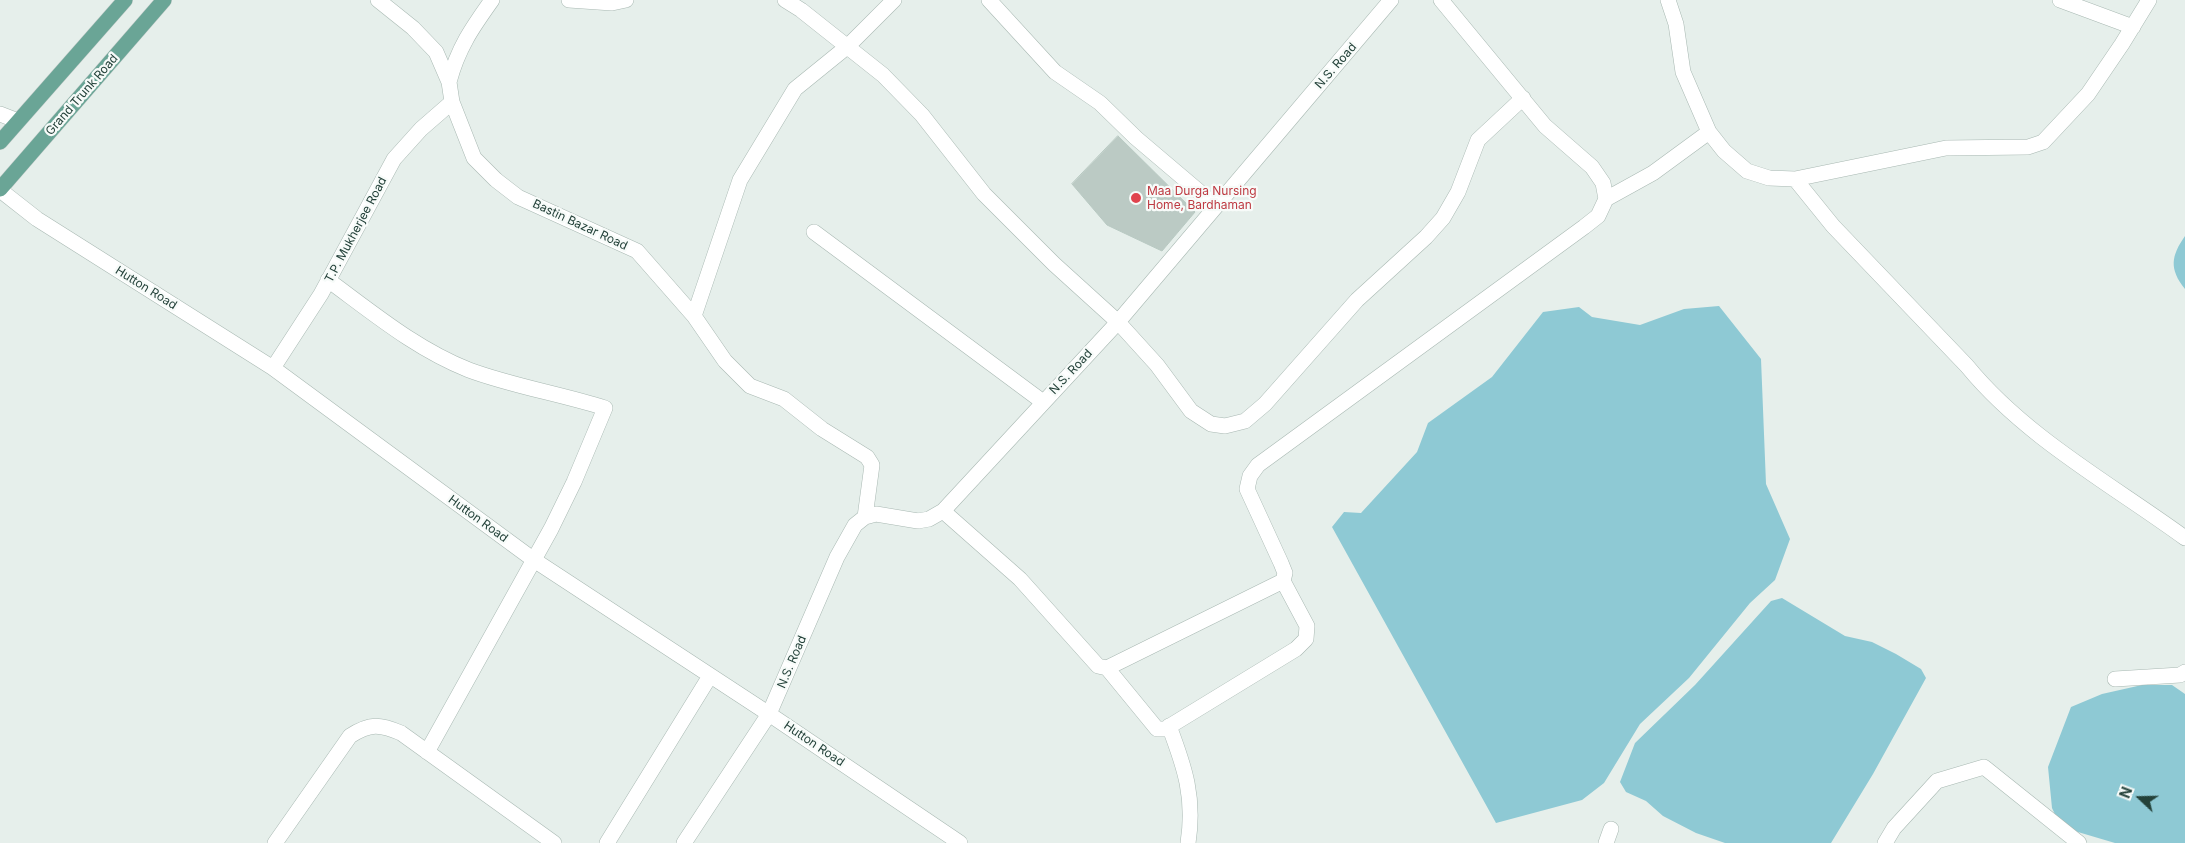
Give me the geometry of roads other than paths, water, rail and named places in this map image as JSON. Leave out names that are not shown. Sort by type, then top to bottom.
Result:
[{"type":"main road","points":[[0,142],[125,0]]},
{"type":"main road","name":"Grand Trunk Road","points":[[0,190],[164,0]]},
{"type":"street","name":"Bastin Bazar Road","points":[[378,0],[413,28],[436,52],[449,82],[452,102],[474,158],[496,180],[518,197],[637,251],[694,316],[724,360],[750,386],[784,399],[822,428],[867,458],[872,465],[865,517]]},
{"type":"street","points":[[449,82],[455,58],[464,38],[492,0]]},
{"type":"street","points":[[568,0],[612,3],[626,0]]},
{"type":"street","points":[[785,0],[848,46],[883,75],[922,115],[984,194],[1054,264],[1118,322],[1157,365],[1191,412],[1211,424],[1225,426],[1245,421],[1265,404],[1357,300],[1437,224],[1458,192],[1478,140],[1523,98]]},
{"type":"street","points":[[694,316],[740,180],[795,89],[848,46],[894,0]]},
{"type":"street","points":[[989,0],[1055,72],[1100,103],[1136,138],[1215,205]]},
{"type":"street","name":"N.S. Road","points":[[684,843],[769,714],[847,535],[855,525],[865,517],[876,514],[918,521],[929,519],[944,511],[1118,322],[1215,205],[1392,0]]},
{"type":"street","points":[[944,511],[1020,579],[1089,657],[1098,666],[1106,668],[1157,729],[1165,729],[1296,649],[1306,639],[1307,626],[1283,581],[1285,573],[1247,489],[1250,476],[1258,465],[1584,227],[1598,216],[1606,199],[1603,183],[1592,166],[1545,126],[1441,0]]},
{"type":"street","points":[[2060,0],[2133,27]]},
{"type":"street","points":[[1670,1],[1676,24],[1683,72],[1709,132],[1724,151],[1747,171],[1770,178],[1796,179],[1946,148],[2028,147],[2043,142],[2088,94],[2149,0]]},
{"type":"street","name":"T.P. Mukherjee Road","points":[[273,368],[322,294],[394,159],[421,129],[452,102]]},
{"type":"street","points":[[0,114],[18,121]]},
{"type":"street","points":[[1606,199],[1653,173],[1709,132]]},
{"type":"street","points":[[1796,179],[1833,226],[1986,390],[2067,456],[2185,538]]},
{"type":"street","name":"Hutton Road","points":[[0,190],[37,219],[273,368],[534,560],[769,714],[960,843]]},
{"type":"street","points":[[814,232],[1043,402]]},
{"type":"street","points":[[328,280],[405,337],[435,355],[470,370],[605,408],[574,482],[534,560],[427,752]]},
{"type":"street","points":[[1106,668],[1283,581]]},
{"type":"street","points":[[2115,679],[2180,675],[2185,672]]},
{"type":"street","points":[[607,843],[710,676]]},
{"type":"street","points":[[275,843],[350,736],[364,727],[384,726],[401,733],[554,843]]},
{"type":"street","points":[[1169,726],[1185,768],[1189,789],[1192,817],[1188,843]]},
{"type":"street","points":[[1885,843],[1894,828],[1937,781],[1984,766],[2079,843]]},
{"type":"water","points":[[2185,236],[2185,289],[2176,275],[2174,262],[2177,250]]},
{"type":"water","points":[[1719,306],[1761,359],[1766,484],[1790,539],[1775,580],[1750,603],[1689,678],[1640,724],[1604,783],[1582,800],[1496,823],[1332,527],[1344,512],[1361,513],[1417,452],[1428,423],[1492,377],[1543,312],[1579,307],[1592,317],[1640,325],[1684,309]]},
{"type":"water","points":[[1782,598],[1845,636],[1872,642],[1896,654],[1921,669],[1926,678],[1873,774],[1831,843],[1725,843],[1696,833],[1663,816],[1646,801],[1626,792],[1620,782],[1635,743],[1695,685],[1771,601]]},
{"type":"water","points":[[2142,685],[2172,685],[2185,694],[2185,843],[2115,843],[2061,827],[2052,808],[2048,767],[2071,707],[2102,694]]},
{"type":"place","name":"Maa Durga Nursing Home, Bardhaman","points":[[1136,198]]}]
